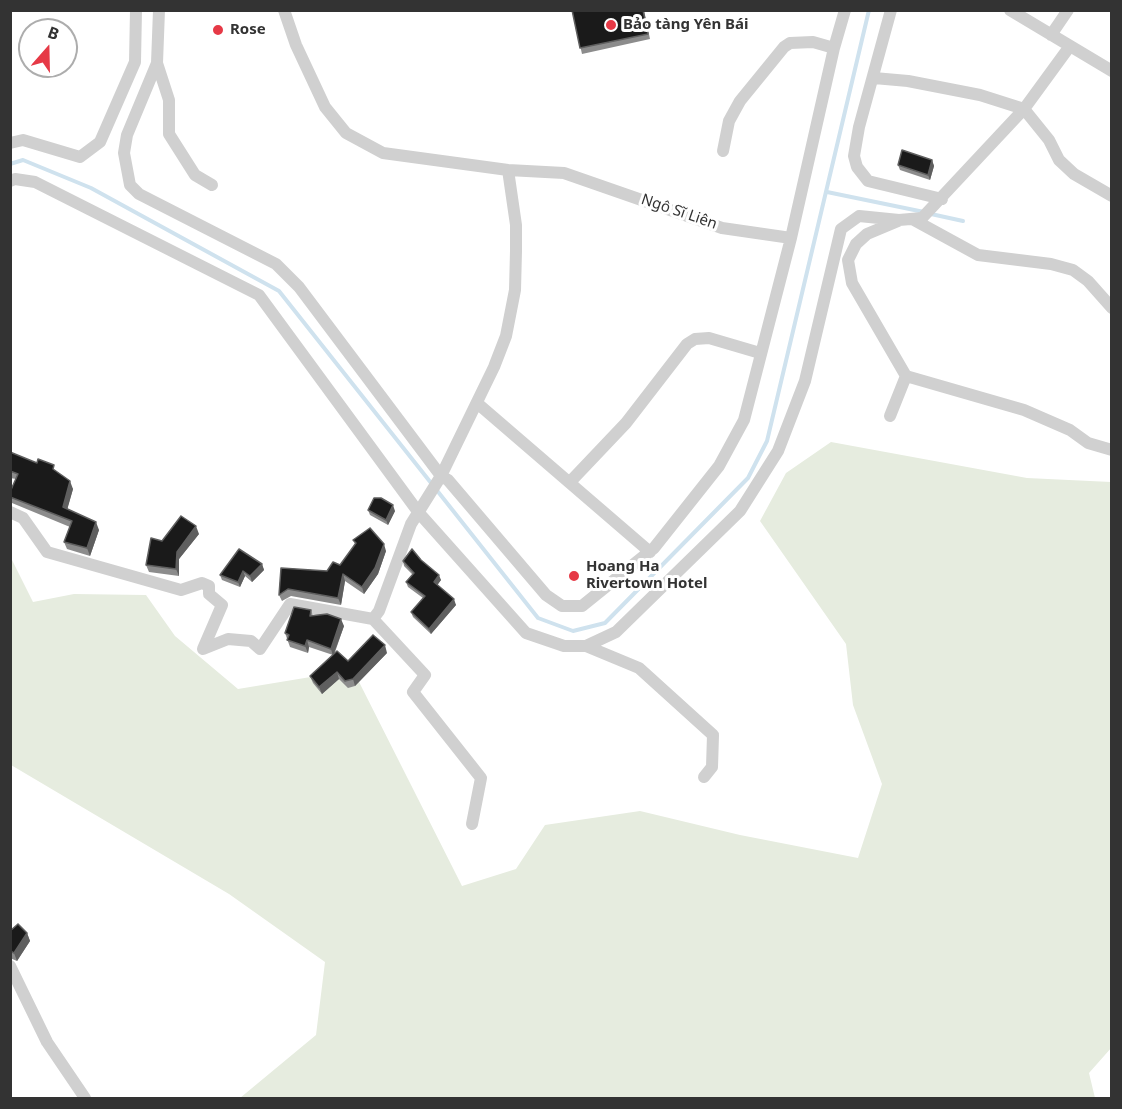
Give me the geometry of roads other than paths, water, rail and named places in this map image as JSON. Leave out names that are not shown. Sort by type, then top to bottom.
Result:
[{"type":"street","points":[[10,143],[23,140],[80,157],[100,142],[135,62],[136,10]]},
{"type":"street","points":[[159,10],[157,63],[169,100],[169,135],[195,175],[212,185]]},
{"type":"street","name":"Ngô Sĩ Liên","points":[[284,10],[296,45],[325,107],[346,133],[383,153],[508,170],[564,173],[722,228],[790,238]]},
{"type":"street","points":[[157,63],[127,135],[124,153],[130,184],[139,194],[276,264],[299,287],[440,478],[448,480],[546,595],[562,606],[582,606],[650,552],[719,466],[744,420],[845,10]]},
{"type":"street","points":[[891,10],[859,127],[854,156],[857,167],[868,181],[939,201]]},
{"type":"street","points":[[1010,10],[1112,71]]},
{"type":"street","points":[[1051,35],[1068,10]]},
{"type":"street","points":[[723,152],[729,121],[740,101],[784,47],[790,43],[813,42],[834,48]]},
{"type":"street","points":[[918,219],[939,201],[1024,109],[1070,46]]},
{"type":"street","points":[[874,78],[908,81],[980,95],[1024,109],[1049,141],[1059,160],[1074,174],[1112,196]]},
{"type":"street","points":[[373,619],[379,611],[411,524],[440,478],[477,403],[506,336],[515,290],[516,225],[508,170]]},
{"type":"street","points":[[10,181],[15,179],[35,182],[259,295],[421,509],[526,633],[564,646],[586,646],[639,668],[713,735],[712,767],[704,777]]},
{"type":"street","points":[[586,646],[616,632],[740,511],[778,451],[805,381],[841,229],[859,216],[899,220],[918,219],[978,255],[1058,265],[1073,270],[1088,281],[1112,308]]},
{"type":"street","points":[[899,220],[867,234],[856,244],[848,260],[852,283],[906,376],[1024,410],[1070,430],[1088,443],[1112,450]]},
{"type":"street","points":[[570,482],[626,423],[687,344],[695,339],[709,338],[760,353]]},
{"type":"street","points":[[890,416],[906,376]]},
{"type":"street","points":[[477,403],[650,552]]},
{"type":"street","points":[[10,512],[23,518],[47,552],[182,590],[202,584],[209,586],[209,594],[222,605],[203,649],[228,639],[251,640],[260,650],[290,604],[373,619],[425,675],[413,692],[481,778],[472,824]]},
{"type":"street","points":[[10,966],[47,1041],[85,1098]]},
{"type":"waterway","points":[[10,164],[23,160],[91,188],[279,291],[538,618],[573,631],[605,623],[748,478],[767,441],[869,10]]},
{"type":"waterway","points":[[827,192],[924,212]]},
{"type":"waterway","points":[[931,214],[963,221]]},
{"type":"place","name":"Bảo tàng Yên Bái","points":[[611,25]]},
{"type":"place","name":"Rose","points":[[218,30]]},
{"type":"place","name":"Hoang Ha Rivertown Hotel","points":[[574,576]]}]
